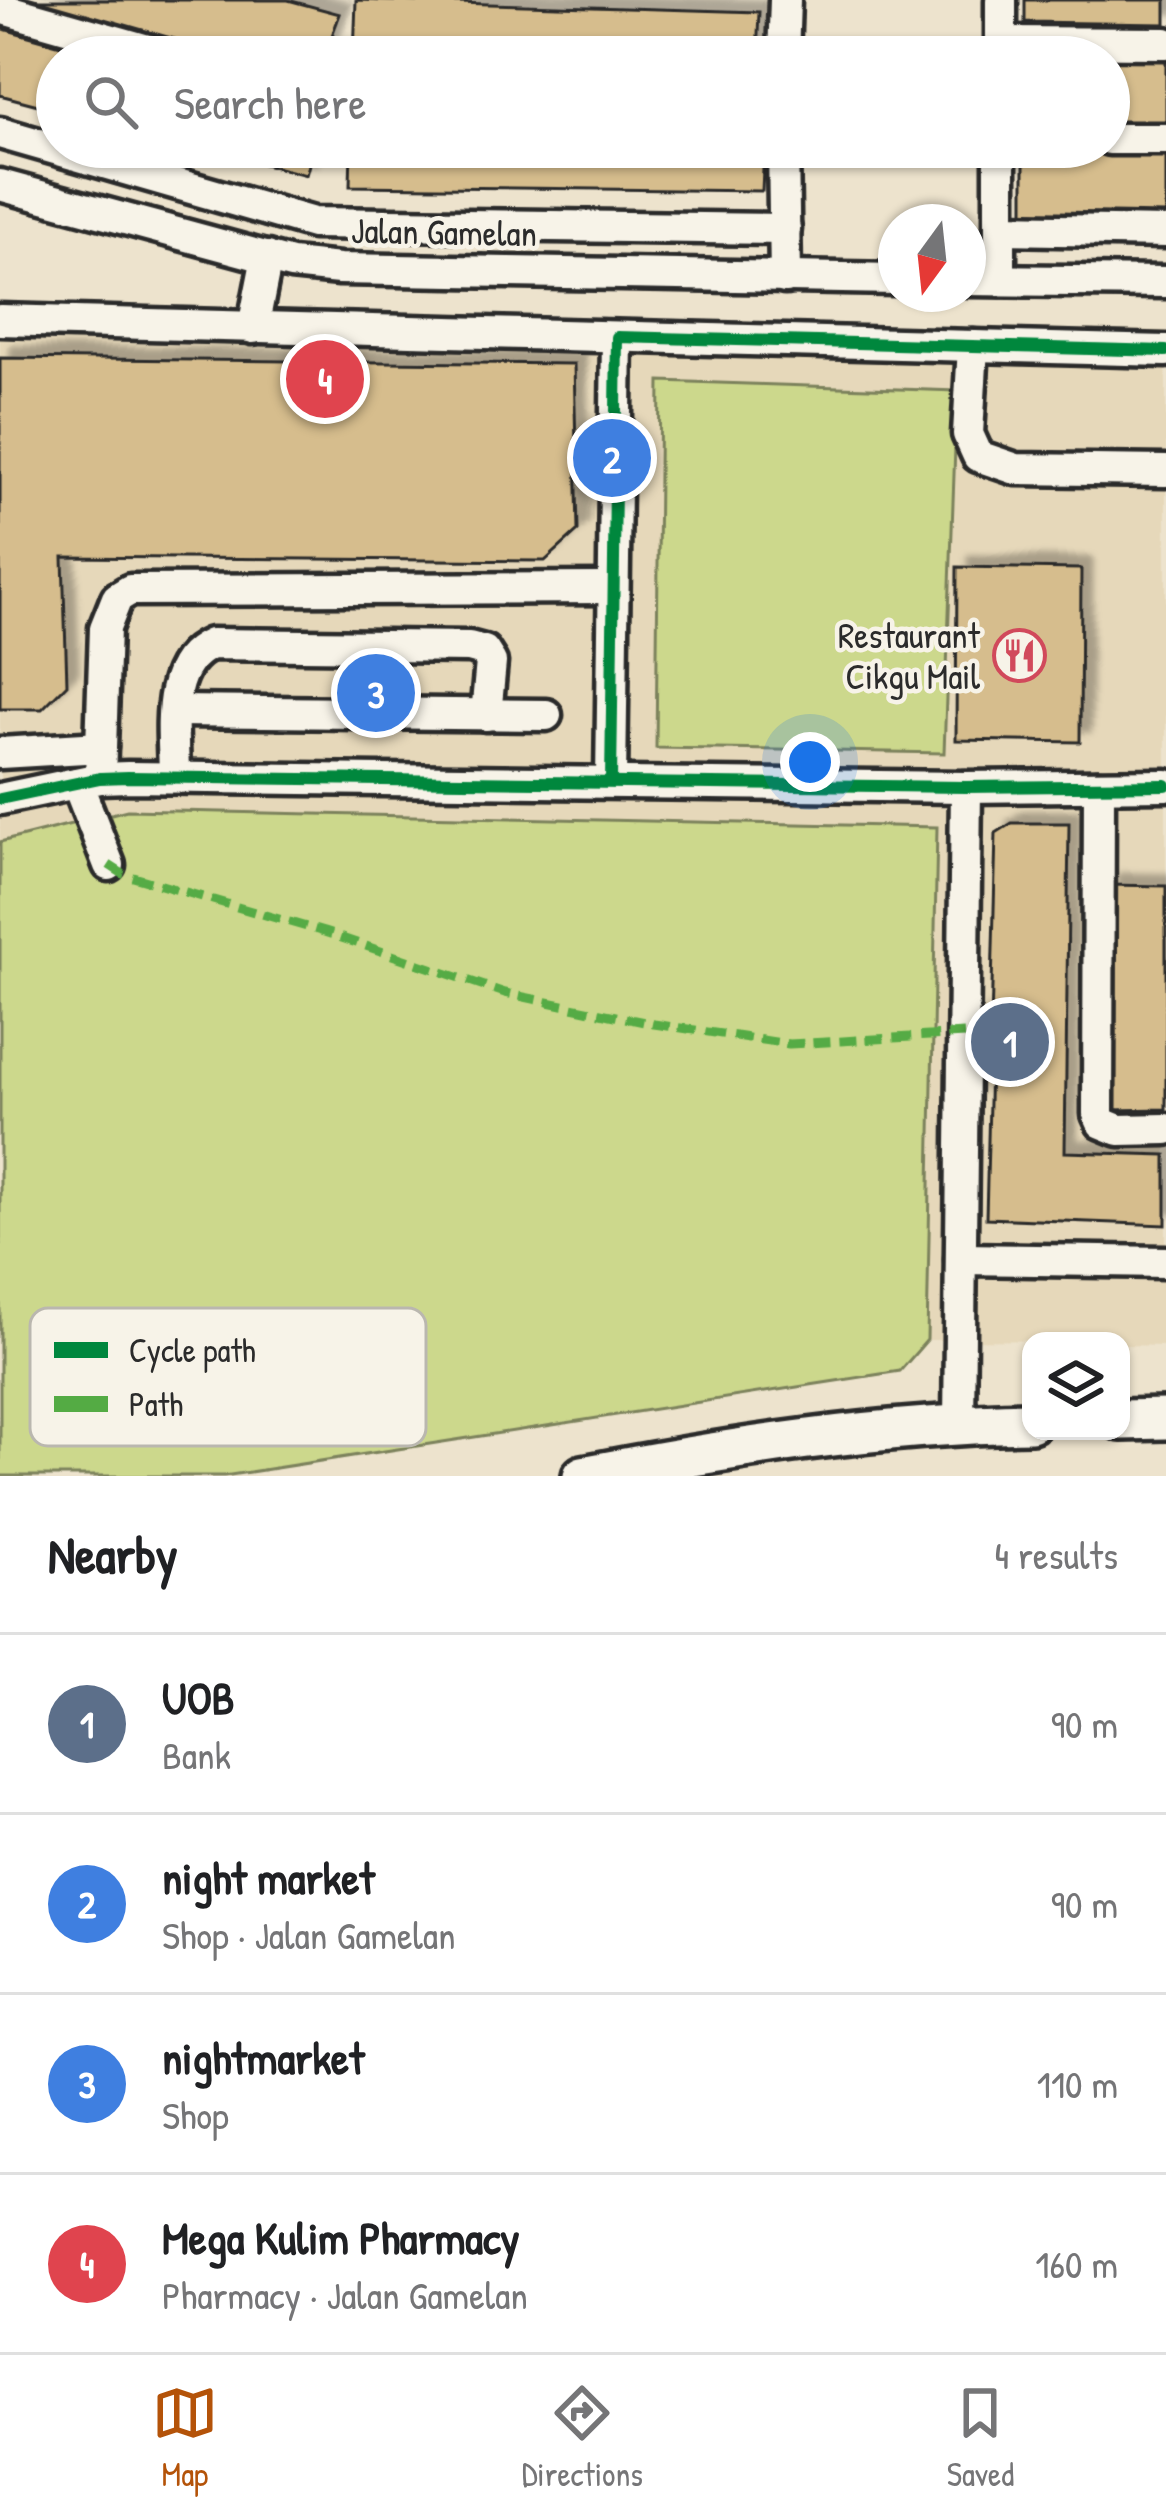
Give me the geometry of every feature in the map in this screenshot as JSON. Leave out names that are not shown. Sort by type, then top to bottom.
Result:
[{"type":"main road","points":[[1130,1420],[1166,1419]]},
{"type":"main road","points":[[583,1476],[681,1467],[827,1436],[1022,1422]]},
{"type":"street","points":[[784,0],[784,36]]},
{"type":"street","points":[[1001,0],[1001,36]]},
{"type":"street","points":[[0,8],[98,36]]},
{"type":"street","points":[[1130,45],[1166,43]]},
{"type":"street","points":[[0,133],[36,143]]},
{"type":"street","points":[[1130,139],[1166,140]]},
{"type":"street","points":[[122,168],[313,223],[785,229]]},
{"type":"street","points":[[784,168],[785,278]]},
{"type":"street","points":[[1000,168],[1000,280]]},
{"type":"street","name":"Jalan Gamelan","points":[[0,184],[267,257],[339,268],[878,279]]},
{"type":"street","points":[[1000,229],[1166,232]]},
{"type":"street","points":[[253,328],[267,257]]},
{"type":"street","points":[[986,280],[1166,282]]},
{"type":"street","points":[[0,320],[1166,351]]},
{"type":"street","points":[[611,782],[616,337]]},
{"type":"street","points":[[973,346],[968,434],[978,456],[1016,470],[1166,471]]},
{"type":"street","points":[[110,865],[88,781],[101,747],[105,628],[117,598],[130,590],[614,588]]},
{"type":"street","points":[[174,777],[177,684],[195,651],[211,644],[469,647],[484,651],[490,662],[486,715]]},
{"type":"street","points":[[175,711],[546,715]]},
{"type":"street","points":[[0,753],[101,747]]},
{"type":"street","points":[[0,800],[88,781],[174,777],[966,787],[1166,785]]},
{"type":"street","points":[[1099,786],[1098,1114],[1109,1128],[1166,1129]]},
{"type":"street","points":[[959,1423],[966,787]]},
{"type":"street","points":[[961,1259],[1166,1262]]},
{"type":"shaded area","points":[[0,308],[1166,331],[1166,1346],[1130,1345],[1130,1332],[1022,1332],[1022,1340],[927,1340],[937,827],[127,810],[0,842]]},
{"type":"green space","points":[[660,381],[957,391],[944,753],[656,748]]},
{"type":"green space","points":[[127,810],[937,827],[927,1340],[900,1371],[426,1445],[426,1308],[30,1308],[30,1446],[417,1446],[224,1476],[0,1476],[0,842]]},
{"type":"building","points":[[28,0],[288,0],[340,14],[332,36],[161,36]]},
{"type":"building","points":[[356,0],[759,12],[758,36],[355,36]]},
{"type":"building","points":[[1025,0],[1166,0],[1166,24],[1025,22]]},
{"type":"building","points":[[0,28],[36,38],[36,104],[0,95]]},
{"type":"building","points":[[1130,57],[1166,57],[1166,127],[1130,126]]},
{"type":"building","points":[[1130,150],[1166,151],[1166,220],[1024,218],[1024,168],[1130,168]]},
{"type":"building","points":[[279,168],[308,168],[306,175]]},
{"type":"building","points":[[350,168],[763,168],[762,191],[350,186]]},
{"type":"building","points":[[0,358],[574,364],[578,531],[545,561],[63,557],[67,684],[42,709],[0,709]]},
{"type":"building","name":"Restaurant Cikgu Mail","points":[[957,567],[1081,569],[1080,742],[956,740]]},
{"type":"building","points":[[1012,823],[1069,823],[1065,1152],[1166,1155],[1166,1225],[986,1218],[996,833]]},
{"type":"building","points":[[1108,885],[1166,886],[1166,1109],[1110,1110]]},
{"type":"marked path","points":[[109,865],[123,874],[324,932],[505,993],[654,1024],[789,1044],[964,1034]]},
{"type":"cycle path","points":[[611,782],[617,337],[1166,351]]},
{"type":"cycle path","points":[[0,799],[100,778],[128,777],[1166,785]]},
{"type":"place","name":"Mega Kulim Pharmacy","points":[[325,379]]},
{"type":"place","name":"night market","points":[[612,458]]},
{"type":"place","name":"Restaurant Cikgu Mail","points":[[1019,655]]},
{"type":"place","name":"nightmarket","points":[[376,693]]},
{"type":"place","name":"UOB","points":[[1010,1042]]}]
